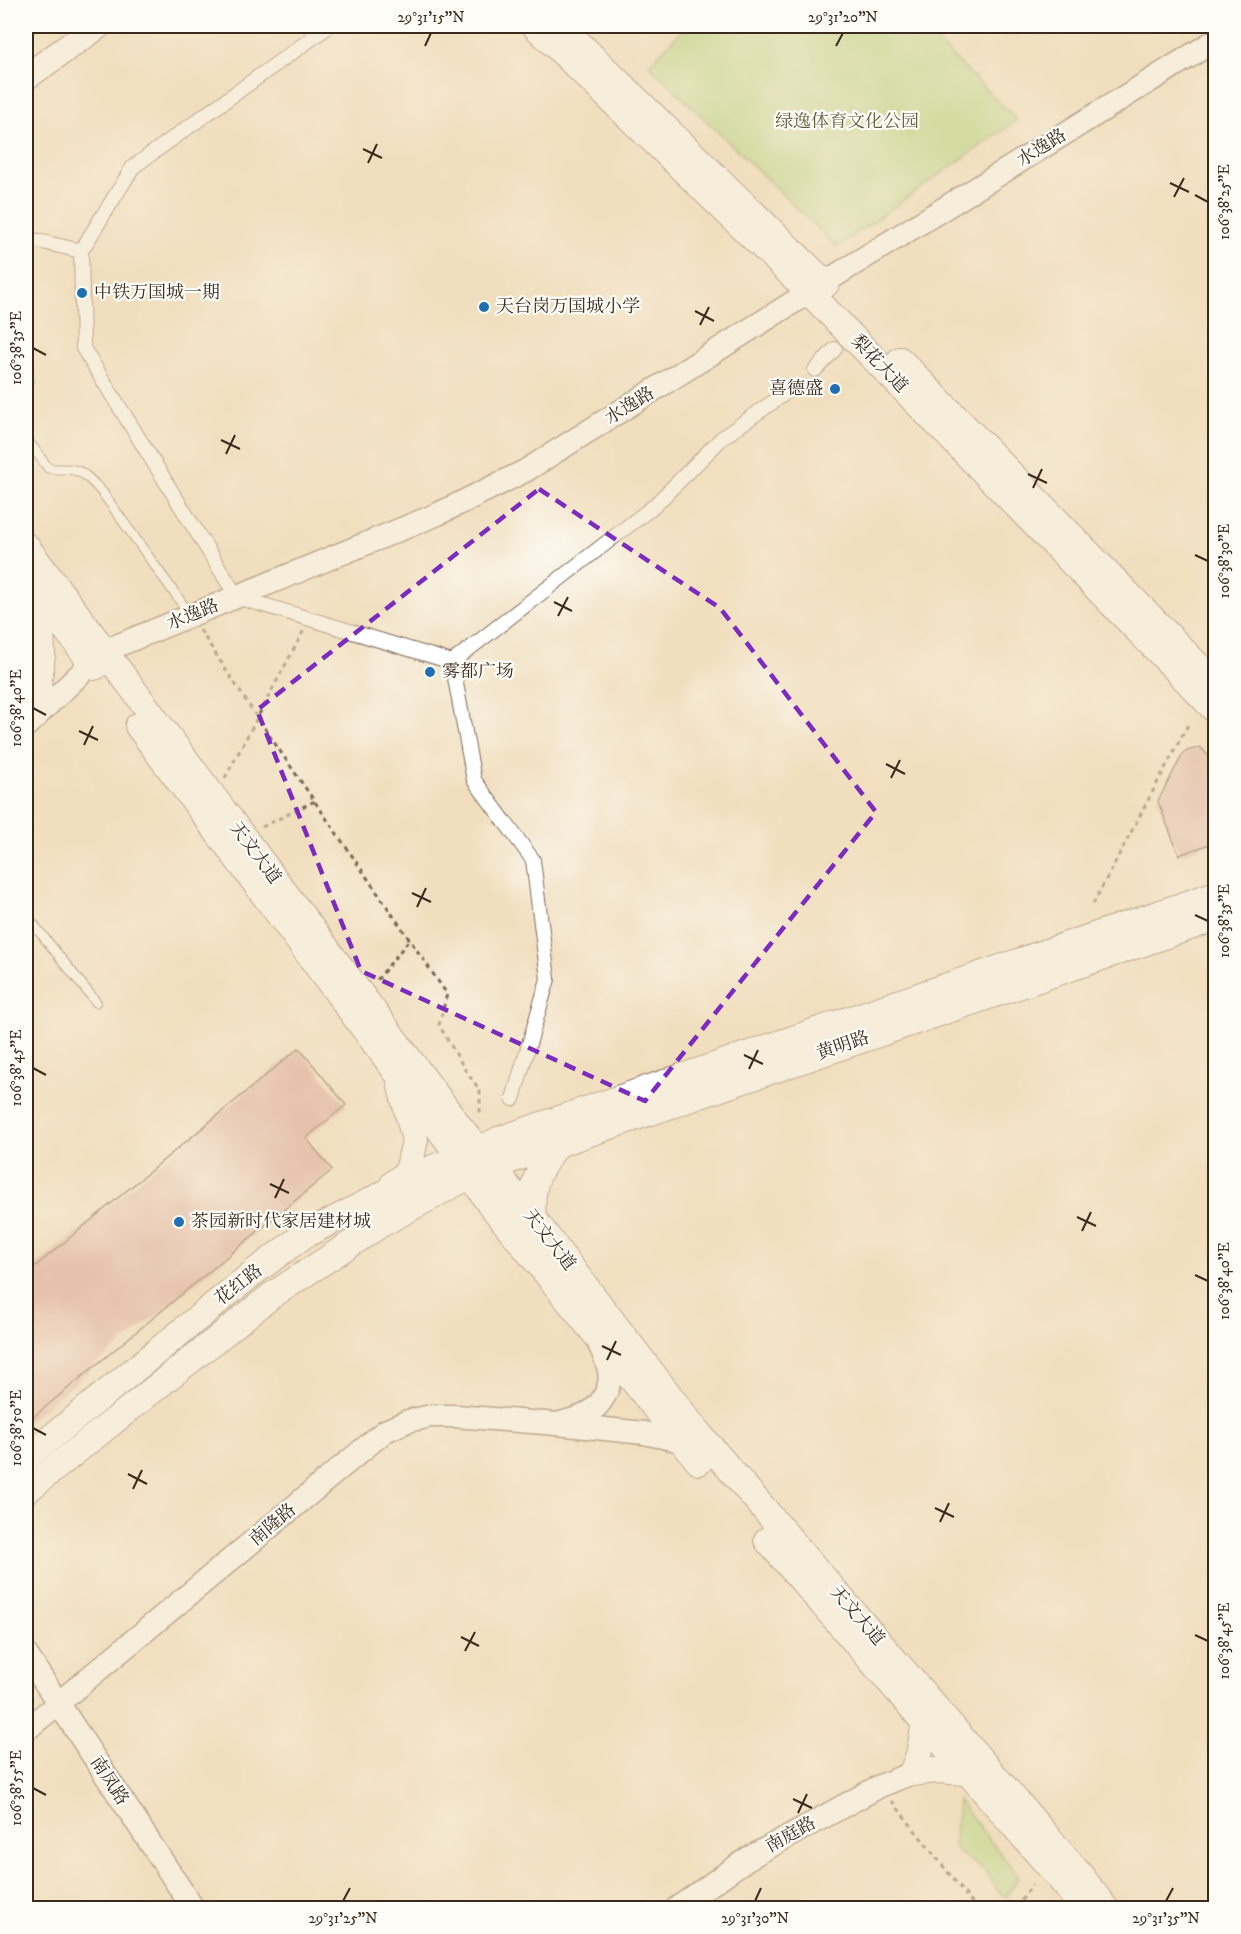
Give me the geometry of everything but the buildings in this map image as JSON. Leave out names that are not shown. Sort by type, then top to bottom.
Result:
[{"type":"main road","points":[[26,56],[68,26]]},
{"type":"main road","points":[[26,77],[98,26]]},
{"type":"main road","name":"梨花大道","points":[[535,26],[817,287],[1215,711]]},
{"type":"main road","name":"梨花大道","points":[[561,26],[817,287],[1215,684]]},
{"type":"main road","name":"天文大道","points":[[26,546],[98,657],[398,1075],[475,1163],[533,1218],[694,1429],[1082,1877],[1105,1908]]},
{"type":"main road","points":[[30,722],[42,655],[33,587]]},
{"type":"main road","name":"天文大道","points":[[33,587],[98,657],[475,1163],[486,1199],[681,1440],[1082,1908]]},
{"type":"main road","name":"黄明路","points":[[475,1163],[498,1140],[1215,894]]},
{"type":"main road","name":"黄明路","points":[[475,1163],[557,1145],[1215,918]]},
{"type":"main road","points":[[383,1193],[408,1172],[415,1140],[398,1075]]},
{"type":"main road","points":[[533,1218],[532,1202],[535,1181],[542,1165],[557,1145]]},
{"type":"main road","name":"花红路","points":[[26,1458],[253,1273],[303,1236],[433,1168],[475,1163]]},
{"type":"main road","name":"花红路","points":[[26,1491],[272,1296],[475,1163]]},
{"type":"main road","points":[[253,1273],[279,1259],[285,1257],[290,1259],[292,1271],[272,1296]]},
{"type":"main road","points":[[925,1723],[919,1755],[912,1773],[935,1770],[967,1772]]},
{"type":"street","points":[[329,26],[133,166],[81,251],[83,348],[237,597],[452,662]]},
{"type":"street","name":"水逸路","points":[[30,722],[98,657],[190,616],[438,514],[525,471],[1215,40]]},
{"type":"street","points":[[26,238],[81,251]]},
{"type":"street","points":[[815,370],[835,349]]},
{"type":"street","points":[[452,662],[654,506],[722,438],[784,393]]},
{"type":"street","points":[[452,662],[474,780],[533,860],[548,979],[513,1099]]},
{"type":"street","points":[[557,1424],[584,1415],[596,1408],[604,1398],[609,1385],[609,1369],[597,1337]]},
{"type":"street","name":"南隆路","points":[[26,1730],[385,1431],[408,1421],[431,1416],[455,1416],[644,1433],[681,1440]]},
{"type":"street","name":"南凤路","points":[[26,1654],[193,1908]]},
{"type":"street","name":"南庭路","points":[[677,1908],[747,1859],[880,1786],[912,1773]]},
{"type":"lane","points":[[26,386],[28,360]]},
{"type":"lane","points":[[26,438],[48,468],[60,471],[74,470],[86,476],[102,492],[190,616]]},
{"type":"lane","points":[[26,915],[96,1002]]},
{"type":"path","points":[[190,616],[447,994],[439,1025],[467,1073],[480,1090],[480,1114]]},
{"type":"path","points":[[222,784],[310,618]]},
{"type":"path","points":[[1093,904],[1189,723]]},
{"type":"path","points":[[257,830],[315,801]]},
{"type":"path","points":[[375,982],[410,940]]},
{"type":"path","points":[[880,1786],[976,1908]]},
{"type":"path","points":[[1016,1908],[1032,1885]]},
{"type":"highlighted area","points":[[539,489],[720,608],[876,812],[645,1101],[361,971],[257,710]]},
{"type":"green space","name":"绿逸体育文化公园","points":[[686,26],[921,26],[1017,120],[837,247],[649,65]]},
{"type":"green space","points":[[958,1800],[1019,1877],[1006,1897],[999,1892],[985,1871],[954,1847]]},
{"type":"place","name":"中铁万国城一期","points":[[82,293]]},
{"type":"place","name":"天台岗万国城小学","points":[[484,307]]},
{"type":"place","name":"喜德盛","points":[[835,389]]},
{"type":"place","name":"雾都广场","points":[[430,672]]},
{"type":"place","name":"茶园新时代家居建材城","points":[[179,1222]]}]
